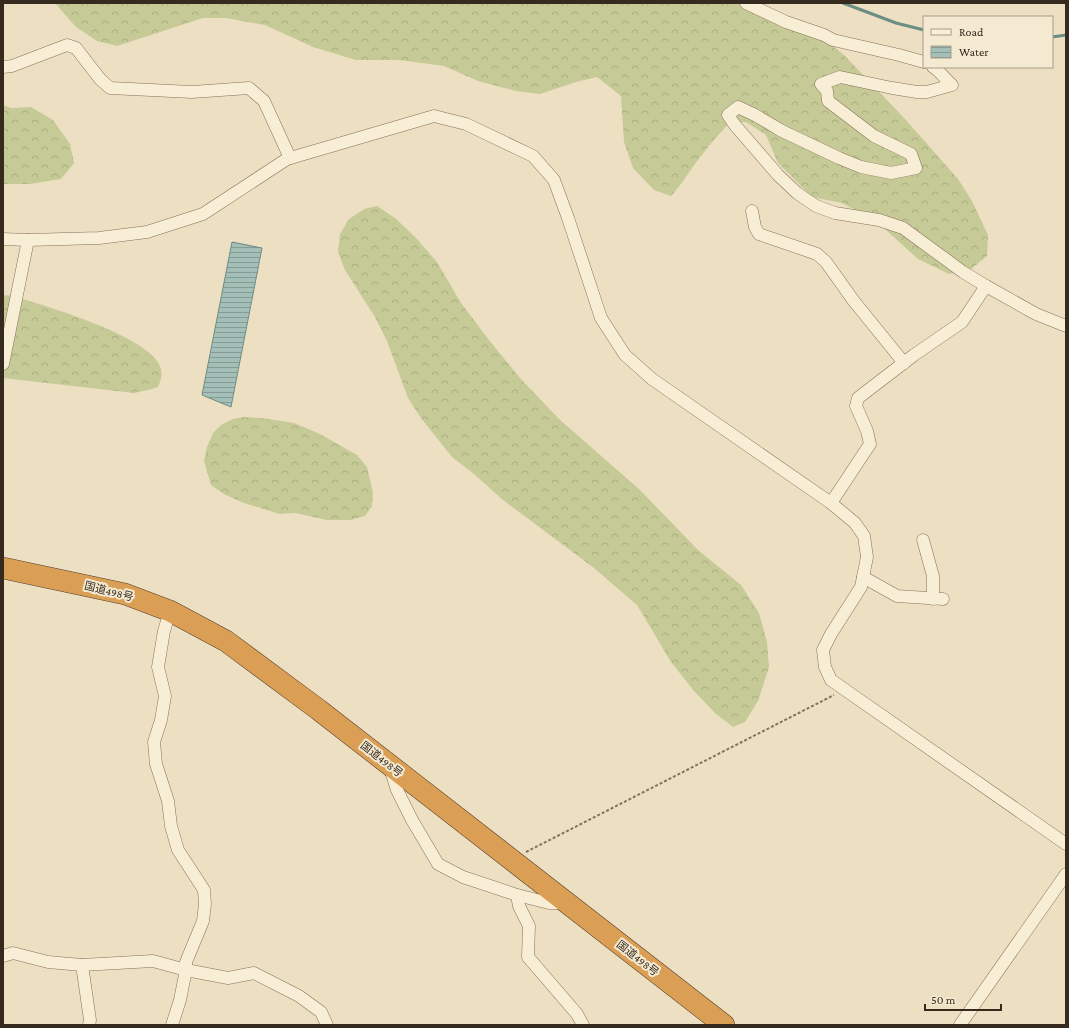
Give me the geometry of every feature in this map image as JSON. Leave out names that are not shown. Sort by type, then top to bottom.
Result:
[{"type":"highway","name":"国道498号","points":[[3,568],[125,594],[170,611],[226,641],[320,710],[724,1025]]},
{"type":"street","points":[[746,3],[786,22],[824,35],[833,40],[923,62]]},
{"type":"street","points":[[3,66],[12,66],[67,45],[76,48],[100,79],[110,88],[192,92],[249,88],[264,101],[290,158]]},
{"type":"street","points":[[935,68],[941,72],[952,85],[927,92],[917,92],[840,77],[821,84],[826,91],[828,101],[874,136],[910,154],[916,168],[892,173],[861,167],[782,132],[755,115],[738,107],[728,115],[778,175],[797,193],[816,206],[834,213],[879,220],[902,228],[963,272],[986,286],[1036,314],[1066,326]]},
{"type":"street","points":[[3,239],[28,240],[99,238],[147,232],[203,214],[290,158],[434,116],[466,124],[533,156],[554,180],[601,318],[625,355],[652,379],[831,503],[855,523],[864,536],[867,557],[861,587],[831,634],[823,650],[825,668],[831,680],[1066,844]]},
{"type":"street","points":[[752,210],[755,227],[759,234],[817,254],[826,262],[853,300],[904,362]]},
{"type":"street","points":[[3,364],[28,240]]},
{"type":"street","points":[[831,503],[870,444],[867,431],[856,406],[858,398],[904,362],[962,322],[986,286]]},
{"type":"street","points":[[863,577],[897,596],[938,599],[934,576],[923,540]]},
{"type":"street","points":[[170,611],[164,631],[158,668],[165,696],[161,720],[154,742],[156,764],[168,801],[171,826],[178,850],[204,890],[205,904],[203,921],[186,962],[186,970],[180,1000],[172,1025]]},
{"type":"street","points":[[388,764],[396,790],[438,864],[462,877],[517,895],[559,904],[567,903]]},
{"type":"street","points":[[960,1025],[1066,874]]},
{"type":"street","points":[[517,895],[519,906],[529,926],[528,957],[578,1014],[583,1025]]},
{"type":"street","points":[[3,956],[13,953],[48,962],[82,964],[153,961],[186,970],[228,978],[254,973],[299,996],[321,1012],[327,1025]]},
{"type":"street","points":[[82,964],[90,1020],[89,1025]]},
{"type":"path","points":[[513,859],[845,690]]},
{"type":"green space","points":[[55,3],[758,3],[810,28],[844,55],[905,119],[958,179],[972,201],[988,235],[987,256],[970,270],[949,274],[918,259],[876,221],[842,203],[812,197],[778,163],[766,135],[746,122],[729,123],[697,161],[671,196],[654,190],[633,168],[624,142],[621,96],[597,77],[576,82],[540,94],[516,91],[478,81],[444,66],[399,60],[356,60],[313,47],[265,25],[226,18],[203,18],[117,46],[97,41],[76,27]]},
{"type":"green space","points":[[3,105],[11,108],[31,107],[53,120],[70,144],[74,163],[61,179],[30,184],[3,184]]},
{"type":"green space","points":[[377,206],[395,218],[416,238],[437,262],[461,303],[489,340],[520,378],[559,419],[639,489],[698,550],[741,585],[759,613],[767,642],[769,667],[758,701],[745,722],[733,727],[715,713],[694,691],[671,662],[637,605],[594,568],[503,500],[452,457],[421,418],[408,398],[387,341],[375,317],[345,270],[338,252],[340,234],[349,219],[364,209]]},
{"type":"green space","points":[[3,295],[13,296],[70,314],[94,323],[136,343],[151,355],[160,366],[161,377],[158,387],[134,393],[3,378]]},
{"type":"green space","points":[[244,417],[294,423],[320,434],[357,455],[367,467],[373,493],[372,506],[365,516],[350,520],[327,520],[295,513],[280,514],[244,503],[224,494],[211,485],[204,461],[207,447],[213,433],[221,425],[233,419]]},
{"type":"water","points":[[232,242],[262,248],[231,407],[202,395]]},
{"type":"waterway","points":[[843,3],[896,23],[923,30]]},
{"type":"waterway","points":[[1053,37],[1066,35]]}]
